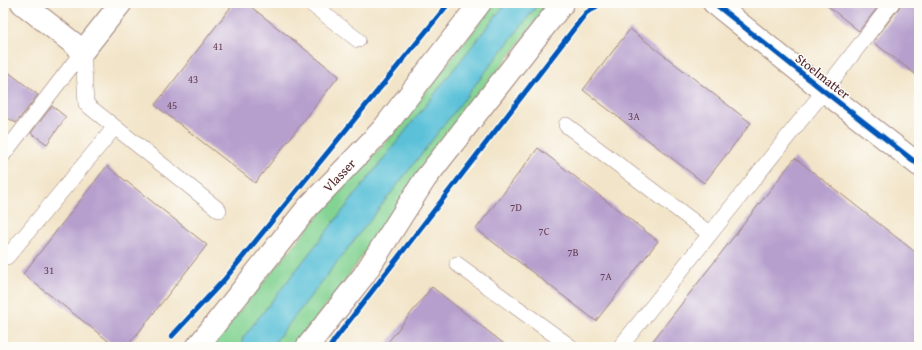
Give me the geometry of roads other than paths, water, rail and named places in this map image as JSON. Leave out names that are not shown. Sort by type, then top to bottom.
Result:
[{"type":"street","points":[[22,3],[83,51],[121,3]]},
{"type":"street","name":"Vlasser","points":[[197,347],[308,207],[383,129],[480,3]]},
{"type":"street","points":[[307,347],[364,275],[425,179],[563,3]]},
{"type":"street","name":"Stoelmatter","points":[[714,3],[919,165]]},
{"type":"lane","points":[[310,3],[358,40]]},
{"type":"lane","points":[[620,347],[824,91],[892,3]]},
{"type":"lane","points":[[83,51],[86,104],[219,210]]},
{"type":"lane","points":[[3,155],[83,51]]},
{"type":"lane","points":[[566,125],[710,234]]},
{"type":"lane","points":[[7,257],[115,127]]},
{"type":"lane","points":[[458,264],[571,347]]},
{"type":"water","points":[[506,3],[539,3],[271,347],[244,347],[242,339]]}]
